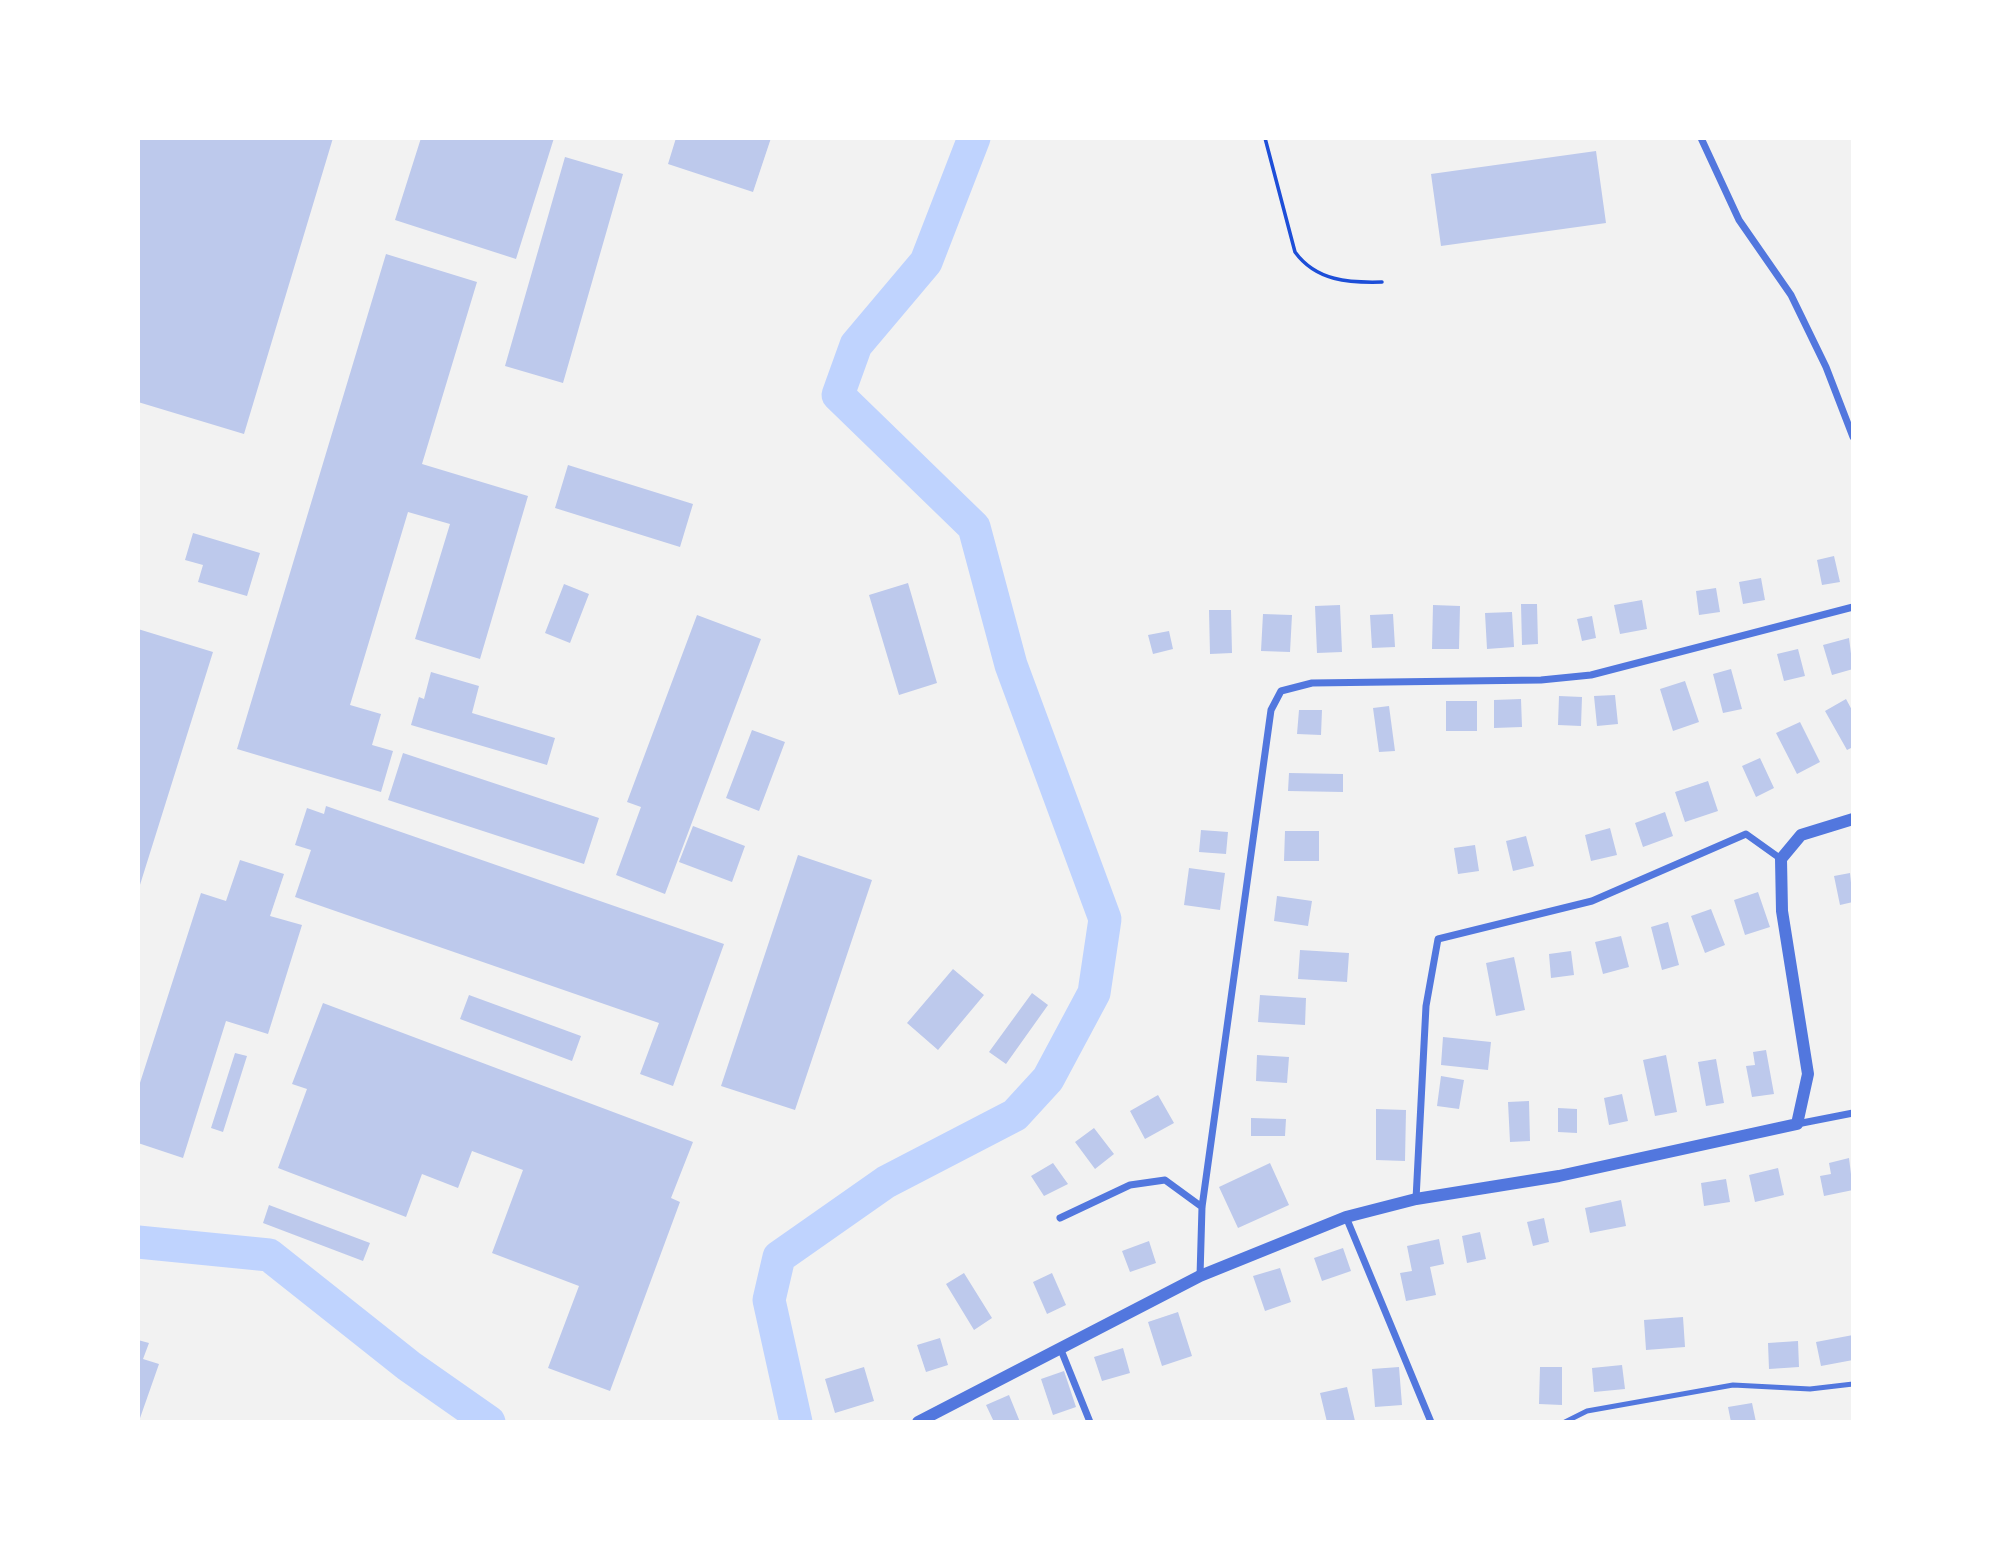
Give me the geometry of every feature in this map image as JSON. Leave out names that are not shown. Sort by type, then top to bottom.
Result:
[{"type":"street","points":[[1701,138],[1738,220],[1791,295],[1826,367],[1853,437]]},
{"type":"street","points":[[1200,1276],[1202,1207],[1271,710],[1281,691],[1312,682],[1541,680],[1591,675],[1853,607]]},
{"type":"street","points":[[1797,1124],[1808,1074],[1782,911],[1781,859],[1801,835],[1853,819]]},
{"type":"street","points":[[1416,1199],[1426,1006],[1438,939],[1592,901],[1746,834],[1781,859]]},
{"type":"street","points":[[918,1422],[1200,1276],[1346,1217],[1416,1199],[1559,1176],[1852,1114]]},
{"type":"street","points":[[1060,1218],[1130,1185],[1165,1180],[1202,1207]]},
{"type":"street","points":[[1346,1217],[1431,1422]]},
{"type":"street","points":[[1061,1350],[1090,1422]]},
{"type":"lane","points":[[1564,1422],[1587,1411],[1732,1385],[1810,1389],[1853,1384]]},
{"type":"path","points":[[1265,138],[1295,252],[1303,263],[1319,274],[1340,281],[1382,282]]},
{"type":"building","points":[[138,138],[333,138],[244,434],[138,402]]},
{"type":"building","points":[[421,138],[554,138],[516,259],[395,220]]},
{"type":"building","points":[[676,138],[771,138],[753,192],[668,164]]},
{"type":"building","points":[[1596,151],[1606,223],[1441,246],[1431,174]]},
{"type":"building","points":[[565,157],[623,174],[563,383],[505,366]]},
{"type":"building","points":[[386,254],[477,282],[422,464],[528,496],[480,659],[415,639],[450,524],[408,512],[350,705],[381,714],[372,745],[393,751],[381,792],[237,749]]},
{"type":"building","points":[[568,465],[693,504],[680,547],[555,508]]},
{"type":"building","points":[[193,533],[260,553],[247,596],[198,582],[203,565],[185,560]]},
{"type":"building","points":[[1834,556],[1840,582],[1822,585],[1817,560]]},
{"type":"building","points":[[1761,578],[1765,600],[1743,604],[1739,582]]},
{"type":"building","points":[[908,583],[937,683],[899,695],[869,595]]},
{"type":"building","points":[[564,584],[589,594],[570,643],[545,633]]},
{"type":"building","points":[[1716,588],[1720,612],[1699,615],[1696,591]]},
{"type":"building","points":[[1642,600],[1647,629],[1620,634],[1614,605]]},
{"type":"building","points":[[1521,604],[1537,604],[1538,644],[1522,645]]},
{"type":"building","points":[[1340,605],[1342,652],[1317,653],[1315,606]]},
{"type":"building","points":[[1433,605],[1460,606],[1459,649],[1432,649]]},
{"type":"building","points":[[1209,610],[1231,610],[1232,653],[1210,654]]},
{"type":"building","points":[[1512,612],[1514,647],[1487,649],[1485,613]]},
{"type":"building","points":[[1263,614],[1292,615],[1290,652],[1261,651]]},
{"type":"building","points":[[1393,614],[1395,647],[1372,648],[1370,615]]},
{"type":"building","points":[[697,615],[761,639],[665,894],[616,875],[641,807],[627,802]]},
{"type":"building","points":[[1592,616],[1596,638],[1582,641],[1577,619]]},
{"type":"building","points":[[138,629],[213,652],[139,888],[138,888]]},
{"type":"building","points":[[1169,631],[1173,649],[1153,654],[1148,635]]},
{"type":"building","points":[[1849,638],[1853,669],[1832,675],[1823,645]]},
{"type":"building","points":[[1798,649],[1805,676],[1784,681],[1777,654]]},
{"type":"building","points":[[1731,669],[1742,709],[1723,713],[1713,674]]},
{"type":"building","points":[[431,672],[479,686],[472,713],[555,738],[547,765],[411,725],[419,697],[424,699]]},
{"type":"building","points":[[1685,681],[1699,722],[1673,731],[1660,689]]},
{"type":"building","points":[[1615,695],[1618,724],[1597,726],[1594,696]]},
{"type":"building","points":[[1559,696],[1582,697],[1581,726],[1558,725]]},
{"type":"building","points":[[1521,699],[1522,727],[1494,728],[1494,700]]},
{"type":"building","points":[[1846,699],[1853,712],[1853,747],[1847,750],[1825,711]]},
{"type":"building","points":[[1446,701],[1477,701],[1477,731],[1446,731]]},
{"type":"building","points":[[1389,706],[1395,751],[1379,752],[1373,708]]},
{"type":"building","points":[[1299,710],[1322,710],[1321,735],[1297,734]]},
{"type":"building","points":[[1800,722],[1820,762],[1797,774],[1776,733]]},
{"type":"building","points":[[752,730],[785,742],[759,811],[726,798]]},
{"type":"building","points":[[403,753],[599,818],[584,864],[388,800]]},
{"type":"building","points":[[1760,758],[1774,788],[1756,797],[1742,766]]},
{"type":"building","points":[[1289,773],[1343,774],[1343,792],[1288,791]]},
{"type":"building","points":[[1708,781],[1718,811],[1685,822],[1675,792]]},
{"type":"building","points":[[326,806],[724,944],[673,1086],[640,1074],[659,1023],[295,897],[311,850],[295,845],[307,808],[324,814]]},
{"type":"building","points":[[1665,812],[1673,836],[1643,847],[1635,823]]},
{"type":"building","points":[[693,826],[745,846],[732,882],[679,862]]},
{"type":"building","points":[[1610,828],[1617,855],[1591,861],[1585,835]]},
{"type":"building","points":[[1201,830],[1228,832],[1226,854],[1199,852]]},
{"type":"building","points":[[1285,831],[1319,831],[1319,861],[1284,861]]},
{"type":"building","points":[[1526,836],[1534,866],[1513,871],[1506,841]]},
{"type":"building","points":[[1475,845],[1479,871],[1458,874],[1454,848]]},
{"type":"building","points":[[798,855],[872,880],[795,1110],[721,1086]]},
{"type":"building","points":[[240,860],[284,874],[270,916],[302,925],[268,1034],[226,1021],[183,1158],[138,1143],[138,1089],[201,893],[226,901]]},
{"type":"building","points":[[1189,868],[1225,873],[1220,910],[1184,905]]},
{"type":"building","points":[[1850,873],[1853,902],[1840,905],[1834,876]]},
{"type":"building","points":[[1758,892],[1770,927],[1745,935],[1734,900]]},
{"type":"building","points":[[1277,896],[1312,901],[1308,926],[1274,921]]},
{"type":"building","points":[[1711,909],[1725,945],[1705,953],[1691,916]]},
{"type":"building","points":[[1668,922],[1679,965],[1662,970],[1651,927]]},
{"type":"building","points":[[1621,936],[1629,967],[1603,974],[1595,942]]},
{"type":"building","points":[[1300,950],[1349,953],[1347,982],[1298,979]]},
{"type":"building","points":[[1571,951],[1574,975],[1551,978],[1549,954]]},
{"type":"building","points":[[1514,957],[1525,1010],[1496,1016],[1486,963]]},
{"type":"building","points":[[953,969],[984,995],[938,1050],[907,1023]]},
{"type":"building","points":[[1032,993],[1048,1005],[1006,1064],[989,1052]]},
{"type":"building","points":[[469,995],[581,1036],[572,1061],[460,1019]]},
{"type":"building","points":[[1260,995],[1306,998],[1305,1025],[1258,1022]]},
{"type":"building","points":[[323,1003],[693,1142],[671,1198],[680,1202],[610,1391],[548,1368],[579,1286],[492,1253],[523,1170],[472,1151],[458,1188],[422,1174],[406,1217],[278,1168],[307,1089],[292,1084]]},
{"type":"building","points":[[1443,1037],[1491,1042],[1488,1070],[1441,1065]]},
{"type":"building","points":[[1766,1050],[1774,1094],[1752,1097],[1746,1066],[1755,1065],[1753,1052]]},
{"type":"building","points":[[235,1053],[247,1056],[223,1132],[211,1128]]},
{"type":"building","points":[[1257,1055],[1289,1057],[1287,1083],[1256,1081]]},
{"type":"building","points":[[1666,1055],[1677,1112],[1655,1116],[1643,1060]]},
{"type":"building","points":[[1716,1059],[1724,1103],[1706,1106],[1698,1062]]},
{"type":"building","points":[[1441,1076],[1464,1080],[1459,1109],[1437,1106]]},
{"type":"building","points":[[1622,1094],[1628,1121],[1609,1125],[1604,1098]]},
{"type":"building","points":[[1158,1095],[1174,1123],[1145,1139],[1130,1111]]},
{"type":"building","points":[[1529,1101],[1530,1141],[1510,1142],[1508,1102]]},
{"type":"building","points":[[1558,1108],[1577,1109],[1577,1133],[1558,1132]]},
{"type":"building","points":[[1376,1109],[1406,1110],[1405,1161],[1376,1160]]},
{"type":"building","points":[[1251,1118],[1286,1119],[1285,1136],[1251,1136]]},
{"type":"building","points":[[1094,1128],[1114,1154],[1095,1169],[1075,1142]]},
{"type":"building","points":[[1849,1158],[1853,1190],[1824,1196],[1820,1176],[1831,1174],[1829,1163]]},
{"type":"building","points":[[1053,1163],[1068,1184],[1044,1196],[1031,1176]]},
{"type":"building","points":[[1270,1163],[1289,1205],[1238,1228],[1219,1187]]},
{"type":"building","points":[[1778,1168],[1784,1195],[1755,1202],[1749,1175]]},
{"type":"building","points":[[1726,1179],[1730,1202],[1704,1206],[1701,1183]]},
{"type":"building","points":[[1621,1200],[1626,1226],[1590,1233],[1585,1208]]},
{"type":"building","points":[[269,1205],[370,1243],[363,1261],[263,1223]]},
{"type":"building","points":[[1544,1218],[1549,1242],[1533,1246],[1527,1222]]},
{"type":"building","points":[[1480,1232],[1486,1259],[1467,1263],[1462,1236]]},
{"type":"building","points":[[1439,1239],[1444,1264],[1430,1267],[1436,1295],[1406,1301],[1400,1273],[1412,1271],[1407,1246]]},
{"type":"building","points":[[1149,1241],[1156,1263],[1130,1272],[1122,1251]]},
{"type":"building","points":[[1343,1248],[1351,1271],[1322,1281],[1314,1258]]},
{"type":"building","points":[[1280,1268],[1291,1302],[1265,1311],[1253,1276]]},
{"type":"building","points":[[964,1273],[992,1318],[974,1330],[946,1284]]},
{"type":"building","points":[[1052,1273],[1066,1305],[1047,1314],[1033,1282]]},
{"type":"building","points":[[1178,1312],[1192,1356],[1162,1366],[1148,1322]]},
{"type":"building","points":[[1683,1317],[1685,1347],[1646,1350],[1644,1320]]},
{"type":"building","points":[[1853,1335],[1853,1360],[1821,1366],[1816,1342]]},
{"type":"building","points":[[940,1338],[948,1365],[926,1372],[917,1345]]},
{"type":"building","points":[[138,1340],[149,1343],[143,1359],[159,1364],[139,1421]]},
{"type":"building","points":[[1798,1341],[1799,1367],[1769,1369],[1768,1343]]},
{"type":"building","points":[[1123,1348],[1130,1373],[1102,1381],[1094,1357]]},
{"type":"building","points":[[1622,1365],[1625,1389],[1594,1392],[1592,1368]]},
{"type":"building","points":[[864,1367],[874,1401],[835,1413],[825,1379]]},
{"type":"building","points":[[1399,1367],[1402,1405],[1375,1407],[1372,1369]]},
{"type":"building","points":[[1540,1367],[1562,1367],[1562,1405],[1539,1404]]},
{"type":"building","points":[[1064,1371],[1076,1407],[1053,1415],[1041,1379]]},
{"type":"building","points":[[1347,1387],[1355,1421],[1327,1422],[1320,1393]]},
{"type":"building","points":[[1009,1395],[1020,1422],[994,1422],[986,1405]]},
{"type":"building","points":[[1752,1403],[1756,1422],[1731,1422],[1728,1407]]},
{"type":"waterway","points":[[796,1422],[769,1300],[779,1257],[886,1182],[1015,1115],[1048,1079],[1094,993],[1105,919],[1011,665],[974,527],[838,395],[856,345],[926,262],[974,138]]},
{"type":"waterway","points":[[138,1242],[269,1255],[409,1366],[489,1422]]}]
